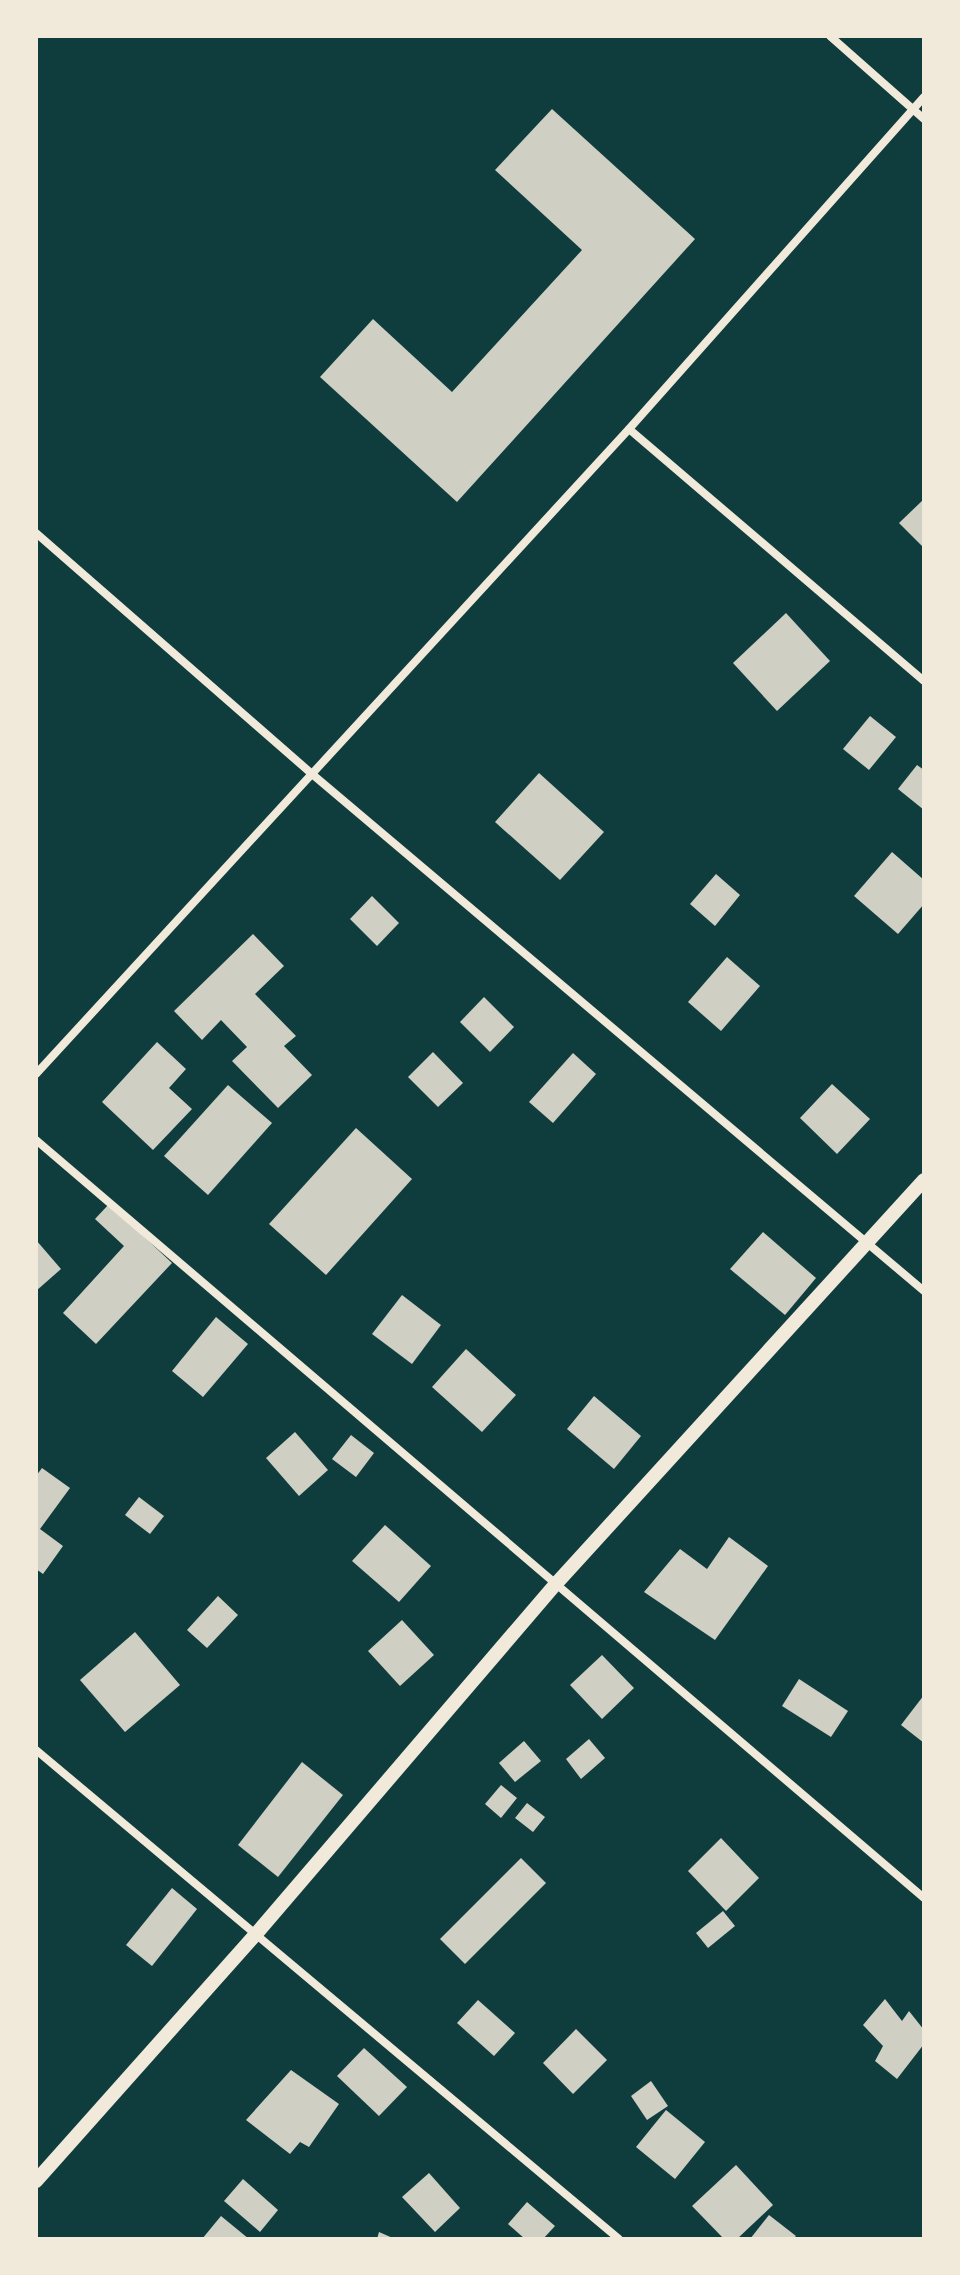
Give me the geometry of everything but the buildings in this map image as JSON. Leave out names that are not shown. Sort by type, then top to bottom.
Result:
[{"type":"street","points":[[830,36],[924,119]]},
{"type":"street","points":[[36,1074],[629,429],[924,97]]},
{"type":"street","points":[[629,429],[924,681]]},
{"type":"street","points":[[36,533],[312,774],[924,1291]]},
{"type":"street","points":[[36,1140],[554,1586],[924,1898]]},
{"type":"street","points":[[36,2181],[256,1934],[554,1586],[924,1180]]},
{"type":"street","points":[[36,1750],[619,2239]]}]
